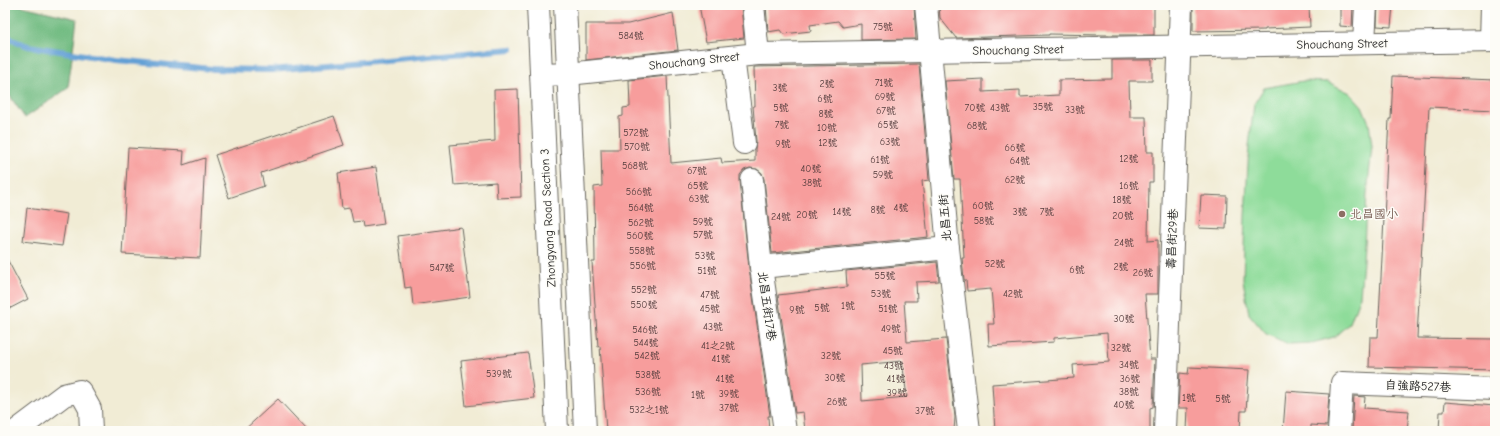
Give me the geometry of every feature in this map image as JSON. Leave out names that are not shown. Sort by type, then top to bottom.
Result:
[{"type":"street","name":"Zhongyang Road Section 3","points":[[538,5],[557,431]]},
{"type":"street","points":[[565,5],[584,431]]},
{"type":"street","points":[[753,5],[758,54]]},
{"type":"street","name":"北昌五街","points":[[926,5],[948,248],[969,431]]},
{"type":"street","name":"壽昌街29巷","points":[[1165,431],[1181,5]]},
{"type":"street","points":[[1364,43],[1366,5]]},
{"type":"street","points":[[1492,5],[1493,41]]},
{"type":"street","name":"Shouchang Street","points":[[542,75],[568,74],[758,54],[1493,41]]},
{"type":"street","points":[[733,57],[744,143]]},
{"type":"street","name":"北昌五街17巷","points":[[752,180],[761,267],[785,431]]},
{"type":"street","points":[[761,267],[948,248]]},
{"type":"street","name":"自強路527巷","points":[[1339,431],[1342,383],[1495,389]]},
{"type":"street","points":[[16,431],[64,395],[80,391],[90,409],[91,431]]},
{"type":"green space","points":[[5,5],[18,5],[77,19],[68,88],[25,118],[5,89]]},
{"type":"green space","points":[[1303,81],[1328,82],[1350,93],[1362,106],[1369,123],[1372,146],[1360,296],[1350,323],[1334,337],[1312,343],[1288,344],[1266,334],[1249,314],[1243,280],[1245,216],[1249,146],[1254,104],[1264,88]]},
{"type":"building","points":[[699,5],[741,5],[744,38],[706,42]]},
{"type":"building","points":[[766,5],[914,5],[916,39],[861,40],[861,24],[843,27],[838,21],[810,25],[811,31],[783,34],[780,30],[768,32]]},
{"type":"building","points":[[939,5],[1154,5],[1154,35],[1049,34],[956,38],[940,18]]},
{"type":"building","points":[[1193,5],[1265,5],[1265,8],[1309,6],[1310,27],[1265,30],[1193,31]]},
{"type":"building","points":[[1340,5],[1353,5],[1352,27],[1340,26]]},
{"type":"building","points":[[1378,5],[1393,5],[1391,27],[1377,26]]},
{"type":"building","points":[[673,13],[678,50],[586,60],[586,24],[628,24]]},
{"type":"building","points":[[1112,60],[1152,60],[1152,81],[1129,81],[1130,117],[1146,117],[1147,152],[1153,152],[1153,182],[1149,182],[1148,241],[1158,240],[1158,294],[1145,294],[1150,359],[1155,359],[1153,407],[1150,408],[1150,431],[995,431],[992,384],[1074,378],[1073,365],[1109,362],[1107,333],[1054,338],[1054,342],[989,346],[988,324],[994,324],[991,289],[967,291],[966,280],[964,280],[960,179],[954,179],[945,81],[983,79],[983,92],[1020,90],[1020,97],[1059,95],[1059,80],[1112,79]]},
{"type":"building","points":[[919,64],[929,180],[922,181],[928,237],[772,253],[764,179],[762,173],[757,169],[750,168],[744,170],[740,175],[749,268],[770,416],[768,416],[769,431],[606,431],[592,262],[595,262],[594,187],[602,186],[601,149],[620,149],[619,117],[623,116],[623,108],[630,107],[629,80],[667,76],[671,163],[721,158],[722,163],[755,161],[756,141],[753,106],[755,106],[754,67]]},
{"type":"building","points":[[1393,76],[1495,80],[1495,110],[1429,107],[1417,338],[1495,339],[1495,370],[1369,367],[1370,337],[1378,337],[1389,119],[1391,119]]},
{"type":"building","points":[[518,89],[521,197],[497,198],[496,182],[454,185],[450,145],[495,141],[494,90]]},
{"type":"building","points":[[334,116],[344,145],[261,173],[264,186],[229,198],[215,155]]},
{"type":"building","points":[[128,148],[184,151],[183,165],[205,158],[200,258],[122,254]]},
{"type":"building","points":[[376,167],[384,224],[363,227],[362,221],[353,222],[350,208],[342,209],[338,173]]},
{"type":"building","points":[[1201,195],[1227,196],[1226,229],[1199,228]]},
{"type":"building","points":[[27,208],[67,214],[62,246],[23,241]]},
{"type":"building","points":[[461,227],[470,297],[413,305],[411,287],[405,288],[398,236]]},
{"type":"building","points":[[5,255],[28,299],[5,311]]},
{"type":"building","points":[[937,262],[939,281],[916,282],[917,301],[904,301],[907,342],[946,339],[955,417],[954,431],[805,431],[803,412],[795,413],[778,295],[847,287],[846,271]],"holes":[[[902,361],[907,397],[862,401],[861,365]]]},
{"type":"building","points":[[528,353],[534,398],[466,406],[461,361]]},
{"type":"building","points":[[1189,367],[1249,370],[1246,411],[1241,411],[1240,431],[1187,431],[1188,408],[1178,408],[1180,373],[1188,374]]},
{"type":"building","points":[[1286,391],[1329,394],[1327,426],[1311,425],[1311,431],[1283,431]]},
{"type":"building","points":[[1354,396],[1365,397],[1364,408],[1409,411],[1407,431],[1352,431]]},
{"type":"building","points":[[278,399],[308,431],[243,431]]},
{"type":"building","points":[[1445,402],[1495,406],[1495,430],[1481,429],[1481,431],[1439,431],[1440,412],[1444,412]]},
{"type":"waterway","points":[[5,34],[12,40],[28,46],[116,60],[212,69],[271,70],[511,49]]},
{"type":"waterway","points":[[5,421],[10,429],[8,430]]},
{"type":"place","name":"北昌國小","points":[[1342,214]]}]
